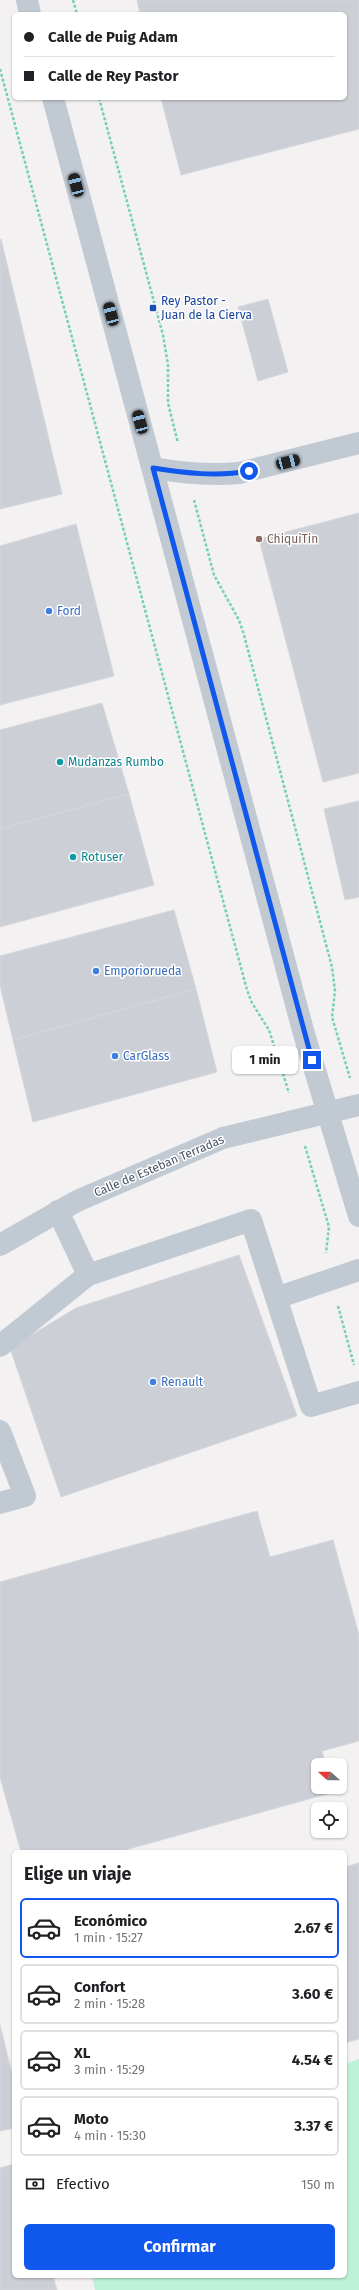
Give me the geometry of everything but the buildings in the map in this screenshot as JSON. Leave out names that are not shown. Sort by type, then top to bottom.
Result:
[{"type":"street","points":[[26,0],[29,12]]},
{"type":"street","points":[[54,100],[304,1034],[329,1112],[359,1216]]},
{"type":"street","points":[[153,468],[187,474],[220,475],[239,473],[359,443]]},
{"type":"street","name":"Calle de Esteban Terradas","points":[[0,1245],[58,1210],[150,1168],[223,1138],[359,1105]]},
{"type":"street","points":[[58,1210],[88,1275]]},
{"type":"street","points":[[0,1346],[88,1275],[251,1220],[311,1406],[359,1392]]},
{"type":"street","points":[[276,1298],[359,1270]]},
{"type":"street","points":[[0,1431],[25,1496],[0,1503]]},
{"type":"path","points":[[73,0],[76,12]]},
{"type":"path","points":[[0,69],[247,990],[252,1003],[269,1030],[329,1227],[326,1252],[331,1279],[355,1370]]},
{"type":"path","points":[[100,100],[164,341],[168,365],[168,403],[214,575],[239,620],[244,635],[332,967],[335,991],[332,1017],[359,1105]]},
{"type":"green space","points":[[359,2059],[359,2290],[95,2290],[92,2278],[347,2278],[347,2063]]},
{"type":"place","name":"Rey Pastor - Juan de la Cierva","points":[[153,308]]},
{"type":"place","name":"ChiquiTin","points":[[259,539]]},
{"type":"place","name":"Ford","points":[[49,611]]},
{"type":"place","name":"Mudanzas Rumbo","points":[[60,762]]},
{"type":"place","name":"Rotuser","points":[[73,857]]},
{"type":"place","name":"Emporiorueda","points":[[96,971]]},
{"type":"place","name":"CarGlass","points":[[115,1056]]},
{"type":"place","name":"Renault","points":[[153,1382]]},
{"type":"route","points":[[249,471],[220,475],[187,474],[153,468],[312,1060]]}]
